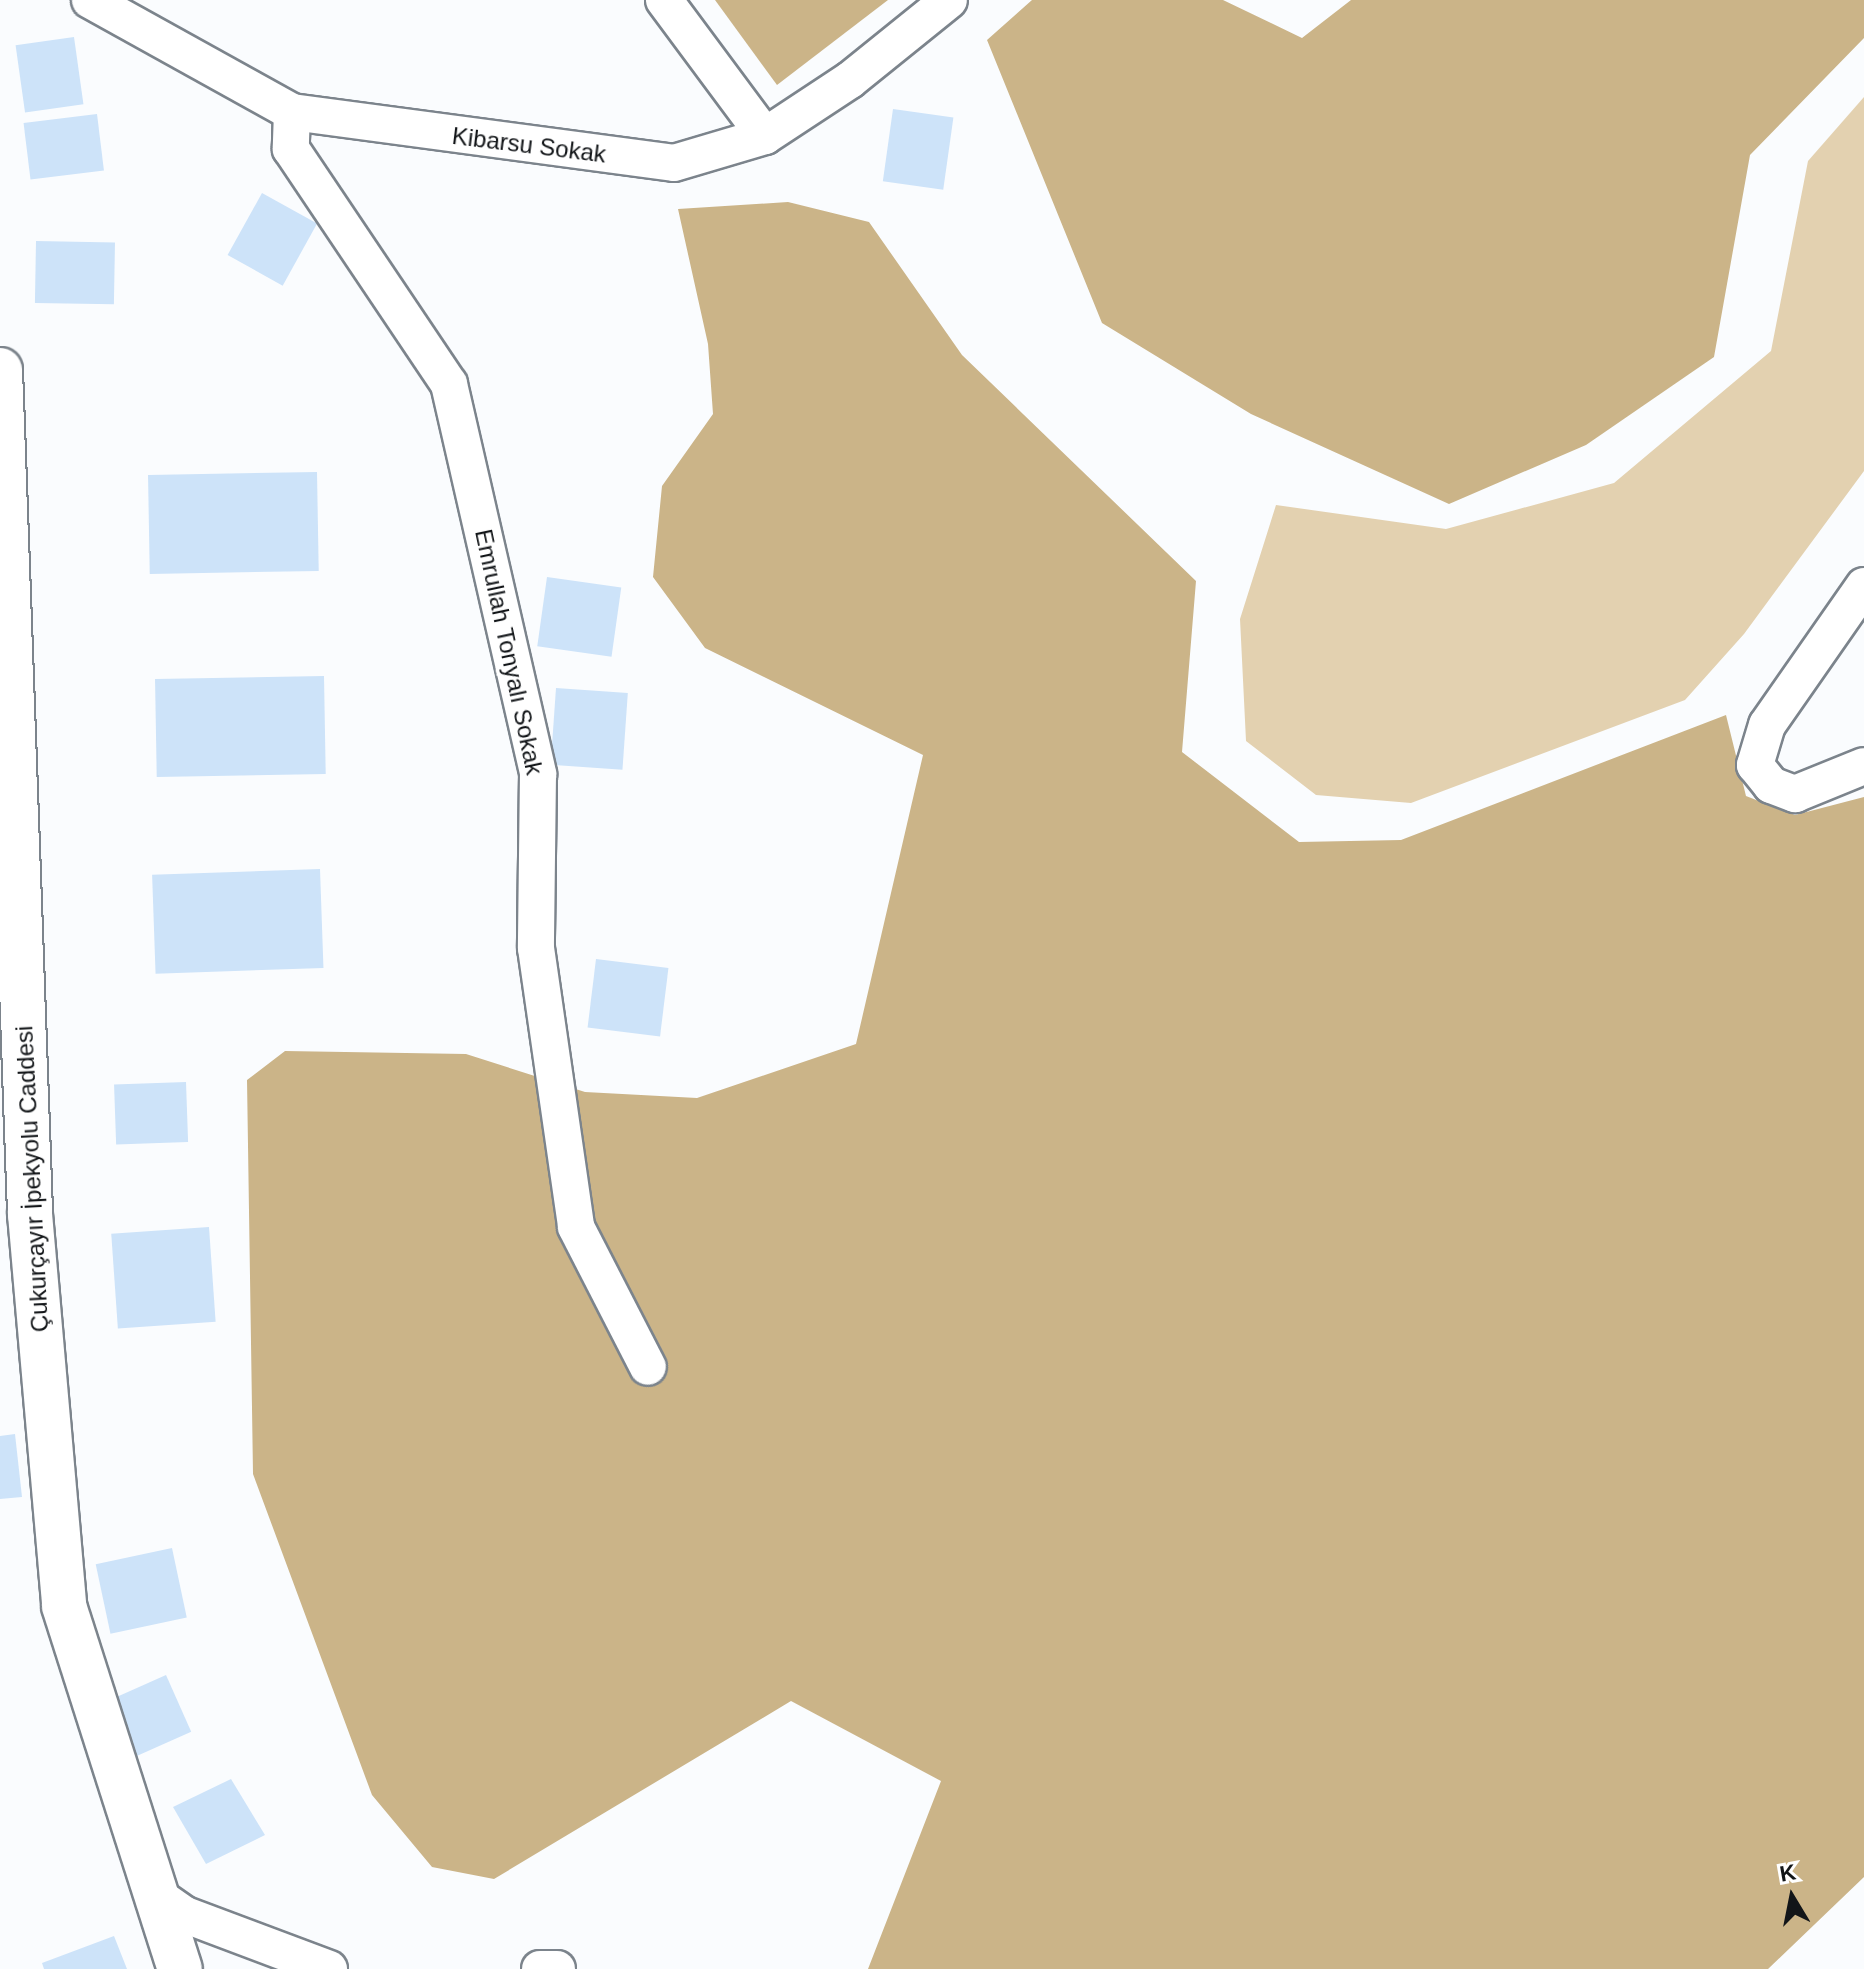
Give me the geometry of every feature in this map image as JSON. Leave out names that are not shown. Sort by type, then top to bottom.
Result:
[{"type":"street","name":"Kibarsu Sokak","points":[[90,0],[292,112],[674,163],[765,136],[850,80],[949,0]]},
{"type":"street","points":[[664,0],[765,136]]},
{"type":"street","name":"Emrullah Tonyalı Sokak","points":[[292,112],[291,149],[449,384],[538,774],[536,948],[576,1227],[648,1367]]},
{"type":"street","name":"Çukurçayır İpekyolu Caddesi","points":[[0,370],[30,1214],[64,1606],[152,1892],[180,1969]]},
{"type":"street","points":[[1864,586],[1767,725],[1755,765],[1771,785],[1795,794],[1864,766]]},
{"type":"street","points":[[152,1892],[183,1914],[329,1969]]},
{"type":"street","points":[[540,1969],[557,1969]]},
{"type":"shaded area","points":[[715,0],[888,0],[777,85]]},
{"type":"shaded area","points":[[1032,0],[1223,0],[1302,38],[1351,0],[1864,0],[1864,38],[1750,155],[1714,357],[1586,445],[1449,504],[1251,414],[1102,323],[987,40]]},
{"type":"shaded area","points":[[1864,97],[1864,471],[1744,634],[1685,700],[1411,803],[1316,795],[1246,741],[1240,619],[1276,505],[1446,529],[1614,483],[1771,351],[1808,161]]},
{"type":"shaded area","points":[[788,202],[869,222],[962,355],[1196,581],[1182,752],[1299,842],[1401,840],[1726,715],[1746,796],[1795,815],[1864,797],[1864,1877],[1768,1969],[868,1969],[941,1781],[791,1701],[494,1879],[432,1867],[372,1795],[253,1474],[247,1080],[285,1051],[466,1054],[585,1092],[697,1098],[856,1044],[923,755],[705,648],[653,577],[662,486],[713,414],[708,344],[678,209]]},
{"type":"building","points":[[74,37],[83,104],[25,113],[16,45]]},
{"type":"building","points":[[893,109],[953,117],[943,190],[883,181]]},
{"type":"building","points":[[97,114],[104,171],[30,180],[24,123]]},
{"type":"building","points":[[262,193],[317,224],[283,286],[228,255]]},
{"type":"building","points":[[36,241],[115,242],[114,304],[35,303]]},
{"type":"building","points":[[317,472],[319,571],[150,574],[148,475]]},
{"type":"building","points":[[547,577],[621,587],[612,657],[537,646]]},
{"type":"building","points":[[324,676],[326,774],[157,777],[155,679]]},
{"type":"building","points":[[556,688],[628,693],[622,770],[551,765]]},
{"type":"building","points":[[320,869],[323,968],[156,974],[152,875]]},
{"type":"building","points":[[596,959],[668,968],[660,1036],[588,1027]]},
{"type":"building","points":[[186,1082],[188,1142],[116,1144],[114,1085]]},
{"type":"building","points":[[209,1227],[216,1322],[118,1329],[111,1234]]},
{"type":"building","points":[[15,1434],[22,1497],[0,1499],[0,1436]]},
{"type":"building","points":[[172,1548],[187,1617],[110,1634],[96,1564]]},
{"type":"building","points":[[166,1675],[191,1732],[137,1756],[112,1699]]},
{"type":"building","points":[[231,1779],[265,1835],[206,1864],[173,1807]]},
{"type":"building","points":[[114,1936],[127,1969],[44,1969],[42,1963]]}]
